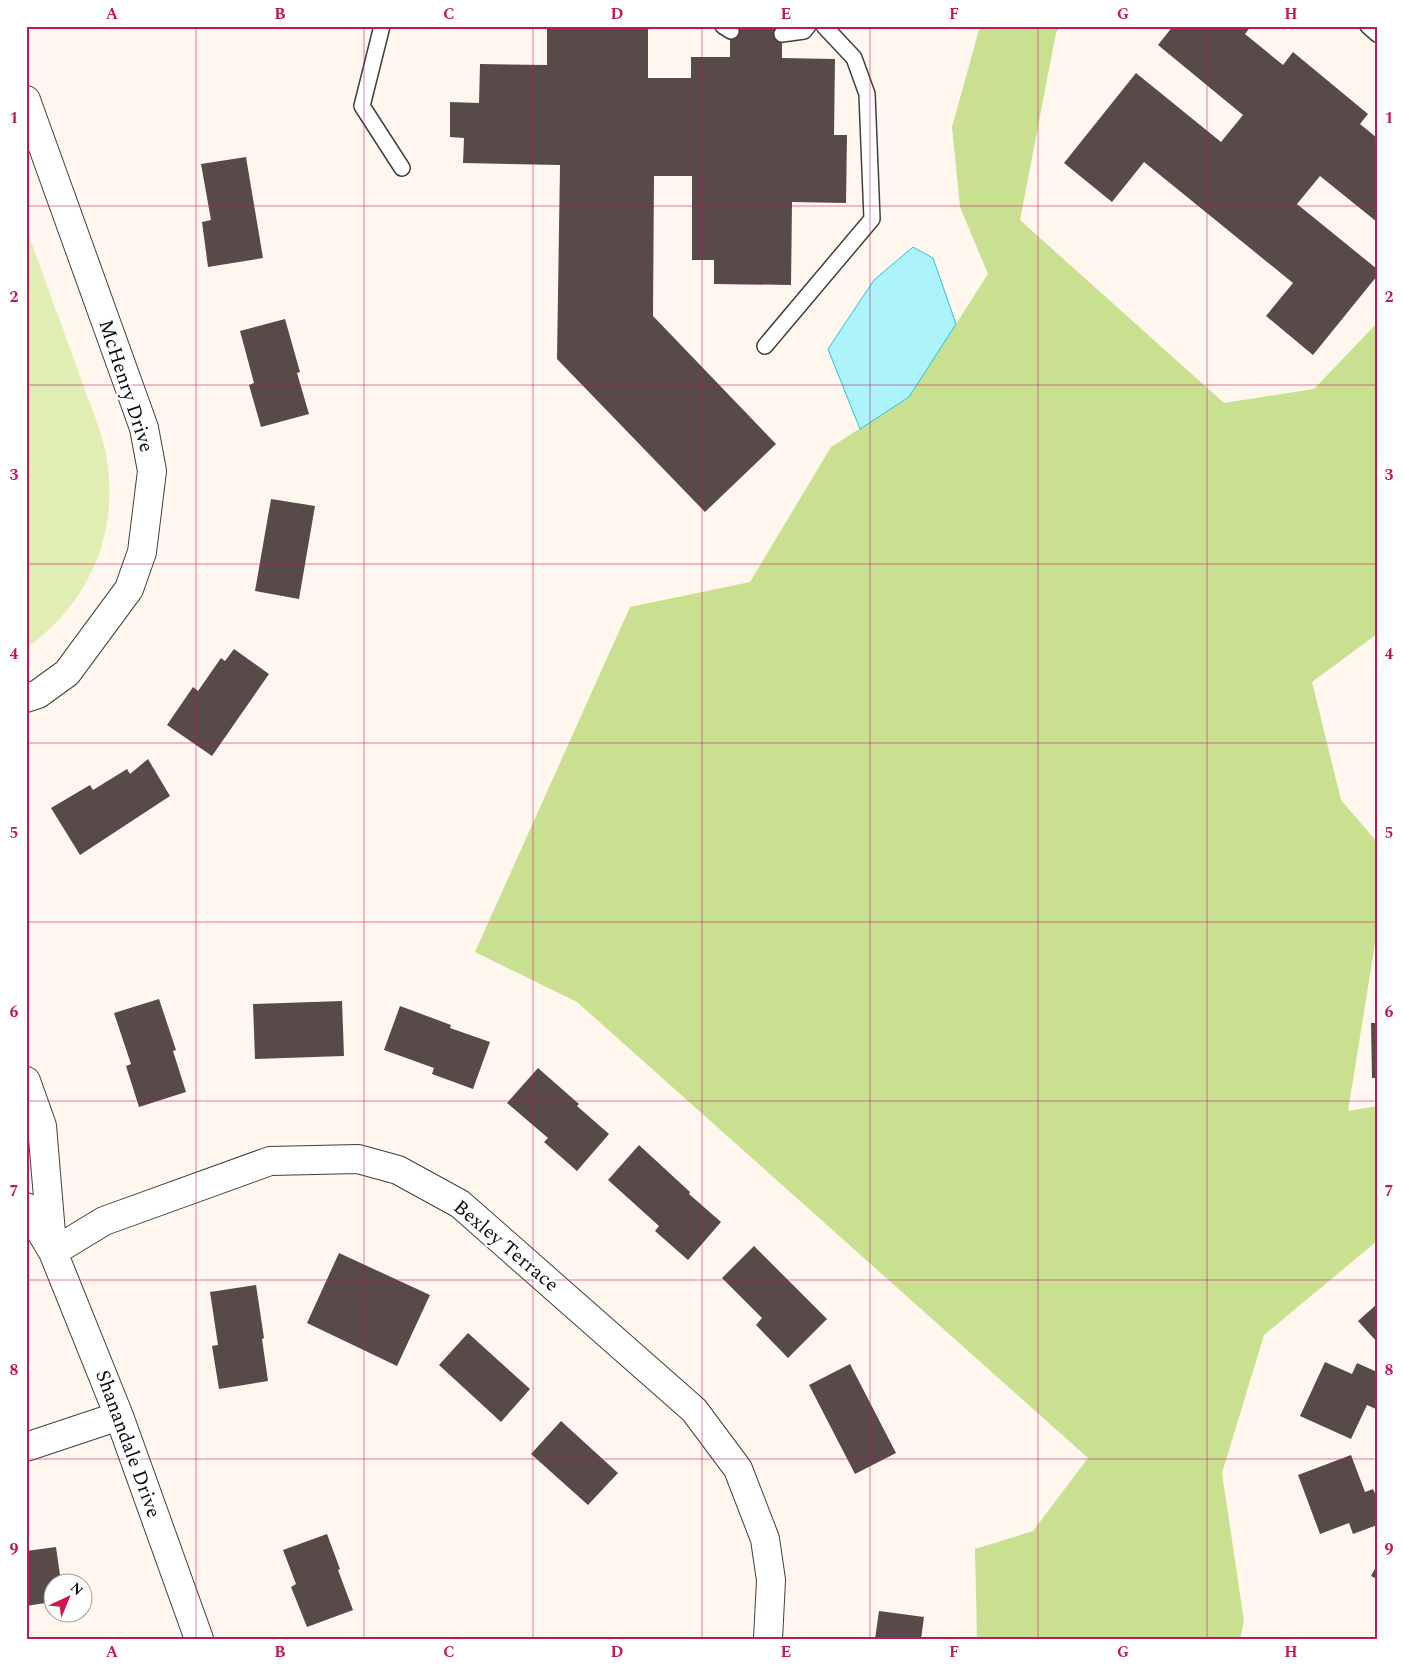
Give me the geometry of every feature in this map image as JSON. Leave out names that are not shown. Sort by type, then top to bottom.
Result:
[{"type":"street","name":"McHenry Drive","points":[[26,100],[144,428],[152,472],[142,552],[129,589],[67,673],[38,694],[26,698]]},
{"type":"street","name":"Shanandale Drive","points":[[26,1081],[42,1126],[53,1252]]},
{"type":"street","name":"Bexley Terrace","points":[[53,1252],[104,1221],[270,1160],[358,1159],[398,1170],[460,1204],[694,1410],[738,1469],[765,1539],[771,1580],[768,1639]]},
{"type":"street","name":"Shanandale Drive","points":[[26,1207],[53,1252],[119,1416],[199,1639]]},
{"type":"street","points":[[26,1447],[119,1416]]},
{"type":"lane","points":[[382,26],[362,106],[402,168]]},
{"type":"lane","points":[[782,34],[804,30],[808,26]]},
{"type":"lane","points":[[765,346],[872,219],[867,94],[854,58],[824,26]]},
{"type":"lane","points":[[1368,26],[1377,34]]},
{"type":"green space","points":[[980,26],[1060,26],[1056,33],[1020,220],[1224,403],[1314,389],[1377,323],[1377,634],[1312,682],[1341,800],[1377,842],[1377,931],[1348,1111],[1377,1106],[1377,1241],[1264,1335],[1222,1473],[1244,1621],[1240,1639],[977,1639],[975,1549],[1033,1531],[1088,1458],[577,1002],[475,952],[630,607],[750,582],[831,447],[909,397],[988,274],[960,207],[952,127]]},
{"type":"green space","points":[[26,228],[101,434],[108,465],[109,495],[107,525],[99,553],[87,580],[71,605],[51,628],[26,648]]},
{"type":"water","points":[[913,247],[933,258],[956,324],[909,397],[860,429],[828,349],[874,280]]},
{"type":"building","points":[[547,26],[648,26],[648,78],[691,78],[691,57],[730,57],[730,26],[782,26],[782,58],[835,59],[834,135],[847,135],[846,203],[792,202],[791,285],[714,284],[714,260],[692,260],[692,176],[654,176],[653,316],[776,444],[705,512],[557,359],[560,165],[463,163],[464,138],[450,137],[450,102],[479,103],[480,64],[547,65]]},
{"type":"building","points":[[1173,26],[1251,26],[1245,34],[1283,65],[1293,52],[1368,114],[1360,124],[1377,138],[1377,222],[1320,176],[1297,204],[1377,269],[1377,276],[1313,355],[1266,316],[1293,283],[1144,162],[1112,202],[1064,163],[1136,73],[1221,142],[1243,115],[1158,45]]},
{"type":"building","points":[[246,157],[263,258],[208,267],[202,222],[211,220],[201,164]]},
{"type":"building","points":[[285,319],[300,372],[297,373],[309,414],[261,427],[249,385],[254,383],[240,331]]},
{"type":"building","points":[[271,499],[315,506],[299,599],[255,591]]},
{"type":"building","points":[[234,649],[269,674],[212,756],[167,725],[193,687],[198,691],[221,658],[225,661]]},
{"type":"building","points":[[148,759],[170,796],[80,855],[51,808],[90,785],[93,790],[127,769],[130,774]]},
{"type":"building","points":[[159,999],[176,1050],[173,1051],[186,1092],[139,1107],[126,1066],[131,1064],[114,1013]]},
{"type":"building","points":[[342,1001],[344,1056],[255,1059],[253,1004]]},
{"type":"building","points":[[400,1006],[451,1025],[450,1028],[490,1042],[473,1089],[432,1074],[434,1068],[384,1050]]},
{"type":"building","points":[[1371,1023],[1377,1023],[1377,1078],[1372,1078]]},
{"type":"building","points":[[538,1068],[579,1104],[577,1106],[609,1134],[577,1171],[544,1142],[548,1138],[507,1103]]},
{"type":"building","points":[[639,1145],[721,1222],[688,1260],[655,1231],[659,1226],[608,1180]]},
{"type":"building","points":[[754,1246],[827,1319],[788,1358],[756,1325],[762,1318],[722,1278]]},
{"type":"building","points":[[339,1253],[430,1295],[397,1366],[307,1323]]},
{"type":"building","points":[[256,1285],[268,1381],[219,1389],[212,1346],[218,1345],[210,1292]]},
{"type":"building","points":[[1377,1304],[1377,1342],[1358,1321]]},
{"type":"building","points":[[468,1333],[530,1389],[501,1422],[439,1365]]},
{"type":"building","points":[[1325,1362],[1352,1374],[1357,1363],[1377,1372],[1377,1408],[1367,1405],[1351,1439],[1300,1416]]},
{"type":"building","points":[[850,1364],[896,1453],[855,1474],[809,1385]]},
{"type":"building","points":[[561,1421],[618,1473],[588,1505],[531,1454]]},
{"type":"building","points":[[1351,1455],[1365,1492],[1373,1489],[1377,1498],[1377,1525],[1353,1534],[1349,1523],[1320,1534],[1298,1475]]},
{"type":"building","points":[[327,1534],[353,1610],[307,1627],[291,1587],[296,1584],[283,1550]]},
{"type":"building","points":[[56,1547],[60,1572],[42,1572],[42,1604],[26,1606],[26,1551]]},
{"type":"building","points":[[1377,1565],[1377,1579],[1371,1576]]},
{"type":"building","points":[[879,1611],[924,1617],[921,1639],[875,1639]]}]
